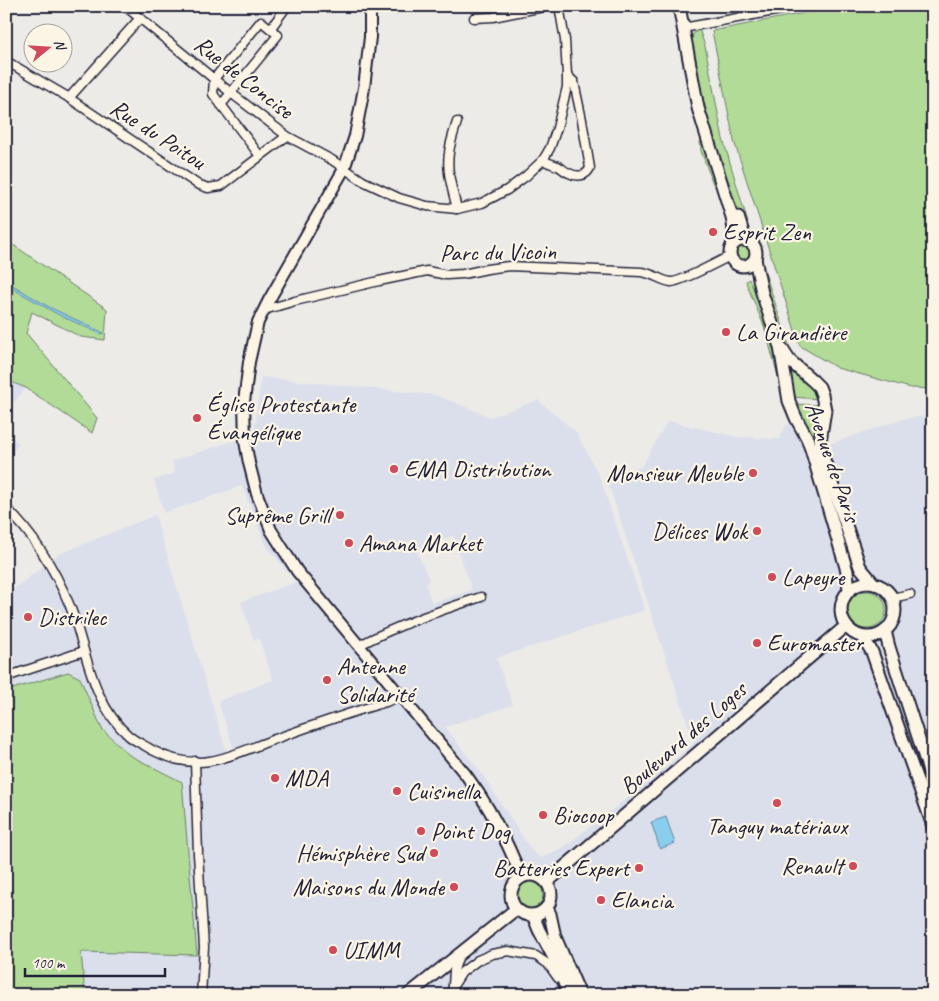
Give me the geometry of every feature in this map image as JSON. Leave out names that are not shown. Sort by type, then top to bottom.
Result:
[{"type":"main road","points":[[679,6],[686,28],[702,107],[745,240]]},
{"type":"main road","points":[[686,6],[686,28],[698,108],[732,217],[734,230],[730,256],[734,263],[742,266],[749,264],[755,259],[755,247],[749,241],[741,240],[733,243]]},
{"type":"main road","name":"Avenue de Paris","points":[[755,259],[762,293],[780,347],[789,401],[811,449],[847,571],[850,590]]},
{"type":"main road","name":"Avenue de Paris","points":[[742,266],[762,293]]},
{"type":"main road","name":"Avenue de Paris","points":[[780,347],[790,361],[819,387],[825,410],[821,430],[821,446],[824,460],[860,567],[874,584]]},
{"type":"main road","points":[[861,584],[874,584],[881,587],[892,598],[894,605],[893,619],[885,631],[875,636],[863,637],[856,635],[846,626],[841,614],[841,607],[843,600],[850,590],[861,584]]},
{"type":"main road","name":"Boulevard des Loges","points":[[547,882],[846,626]]},
{"type":"main road","points":[[885,631],[933,783]]},
{"type":"main road","points":[[863,637],[872,652],[933,826]]},
{"type":"main road","points":[[532,874],[543,878],[547,882],[551,888],[552,895],[546,908],[533,915],[521,913],[516,909],[511,892],[512,886],[516,881],[521,877],[532,874]]},
{"type":"main road","points":[[546,908],[550,914],[555,936],[580,995]]},
{"type":"main road","points":[[408,995],[516,909]]},
{"type":"main road","points":[[533,915],[555,960],[568,995]]},
{"type":"street","name":"Rue de Concise","points":[[125,6],[231,93],[287,136],[332,160],[363,181],[399,198],[426,206],[457,208],[482,203],[507,190],[543,160]]},
{"type":"street","points":[[270,28],[287,6]]},
{"type":"street","points":[[370,6],[370,37],[364,88],[355,136],[344,169],[258,322],[249,362],[244,402],[245,441],[257,494],[271,530],[297,571],[466,774],[497,824],[521,877]]},
{"type":"street","points":[[474,18],[493,17],[549,6]]},
{"type":"street","points":[[559,6],[565,40],[567,87],[557,128],[550,148],[543,160],[551,165],[559,166],[569,174],[577,176],[584,175],[590,168],[574,82],[567,75]]},
{"type":"street","points":[[686,28],[786,10]]},
{"type":"street","points":[[69,98],[140,18]]},
{"type":"street","points":[[221,106],[278,35],[261,21],[214,79],[213,94],[221,106],[260,156]]},
{"type":"street","name":"Rue du Poitou","points":[[6,60],[69,98],[197,184],[208,188],[221,186],[287,136]]},
{"type":"street","points":[[457,122],[448,163],[457,208]]},
{"type":"street","name":"Parc du Vicoin","points":[[264,310],[379,280],[426,271],[455,275],[509,266],[641,272],[663,280],[676,282],[730,256]]},
{"type":"street","points":[[6,508],[38,545],[50,564],[70,607],[104,706],[129,736],[140,744],[166,757],[195,762],[219,759],[400,696]]},
{"type":"street","points":[[892,598],[910,594]]},
{"type":"street","points":[[358,646],[415,620],[481,597]]},
{"type":"street","points":[[6,677],[84,650]]},
{"type":"street","points":[[195,762],[204,938],[201,995]]},
{"type":"street","points":[[453,986],[462,972],[478,960],[492,954],[508,951],[536,956],[548,964],[568,995]]},
{"type":"street","points":[[451,995],[454,970],[460,953]]},
{"type":"shaded area","points":[[261,377],[436,395],[491,417],[538,400],[576,432],[599,475],[645,610],[496,658],[513,705],[445,727],[482,774],[532,851],[541,858],[567,845],[694,743],[605,474],[641,467],[668,421],[738,437],[779,439],[787,424],[832,443],[903,419],[933,415],[933,995],[85,995],[81,952],[182,782],[129,755],[102,729],[80,678],[6,691],[6,595],[59,554],[155,515],[229,760],[237,758],[218,701],[273,680],[259,639],[254,640],[241,602],[296,582],[267,547],[242,486],[164,513],[154,480],[175,473],[172,461],[254,434]],"holes":[[[453,536],[472,590],[432,603],[426,585],[429,579],[416,550]]]},
{"type":"shaded area","points":[[6,380],[26,388],[6,412]]},
{"type":"shaded area","points":[[6,433],[19,443],[6,460]]},
{"type":"green space","points":[[840,6],[933,6],[933,389],[911,388],[837,368],[800,346],[734,141],[712,31]]},
{"type":"green space","points":[[699,29],[705,46],[723,139],[748,223],[743,225],[718,151],[702,95],[693,45],[693,34]]},
{"type":"green space","points":[[706,140],[716,183],[713,184],[701,151],[700,142]]},
{"type":"green space","points":[[6,240],[107,309],[105,340],[81,337],[32,312],[26,333],[97,418],[92,433],[26,388],[6,380]]},
{"type":"green space","points":[[739,246],[745,246],[749,253],[745,260],[739,260],[735,256],[735,250]]},
{"type":"green space","points":[[765,273],[789,345],[797,359],[826,387],[829,398],[826,398],[785,346],[767,296],[770,295],[763,274]]},
{"type":"green space","points":[[749,279],[777,353],[784,397],[764,326],[747,285],[746,281]]},
{"type":"green space","points":[[786,360],[809,382],[819,399],[791,397]]},
{"type":"green space","points":[[793,404],[821,405],[822,463]]},
{"type":"green space","points":[[867,591],[874,592],[880,597],[885,603],[885,617],[880,623],[874,628],[867,629],[860,628],[854,623],[849,617],[848,610],[849,603],[854,597],[860,592]]},
{"type":"green space","points":[[68,672],[80,678],[102,729],[129,755],[182,782],[197,955],[81,952],[85,995],[6,995],[6,691]]},
{"type":"green space","points":[[529,881],[539,885],[543,895],[539,905],[529,909],[519,905],[515,895],[519,885]]},
{"type":"water","points":[[6,281],[49,307],[104,333],[101,334],[59,315],[10,287],[6,284]]},
{"type":"water","points":[[666,817],[675,843],[660,849],[651,822]]},
{"type":"place","name":"Esprit Zen","points":[[713,232]]},
{"type":"place","name":"La Girandière","points":[[726,332]]},
{"type":"place","name":"Église Protestante Évangélique","points":[[197,418]]},
{"type":"place","name":"EMA Distribution","points":[[394,469]]},
{"type":"place","name":"Monsieur Meuble","points":[[753,473]]},
{"type":"place","name":"Suprême Grill","points":[[340,515]]},
{"type":"place","name":"Délices Wok","points":[[757,531]]},
{"type":"place","name":"Amana Market","points":[[349,543]]},
{"type":"place","name":"Lapeyre","points":[[772,577]]},
{"type":"place","name":"Distrilec","points":[[28,617]]},
{"type":"place","name":"Euromaster","points":[[757,643]]},
{"type":"place","name":"Antenne Solidarité","points":[[327,680]]},
{"type":"place","name":"MDA","points":[[275,778]]},
{"type":"place","name":"Cuisinella","points":[[397,791]]},
{"type":"place","name":"Tanguy matériaux","points":[[777,803]]},
{"type":"place","name":"Biocoop","points":[[543,815]]},
{"type":"place","name":"Point Dog","points":[[421,831]]},
{"type":"place","name":"Hémisphère Sud","points":[[434,853]]},
{"type":"place","name":"Renault","points":[[853,866]]},
{"type":"place","name":"Batteries Expert","points":[[639,868]]},
{"type":"place","name":"Maisons du Monde","points":[[454,887]]},
{"type":"place","name":"Elancia","points":[[601,900]]},
{"type":"place","name":"UIMM","points":[[333,950]]}]
